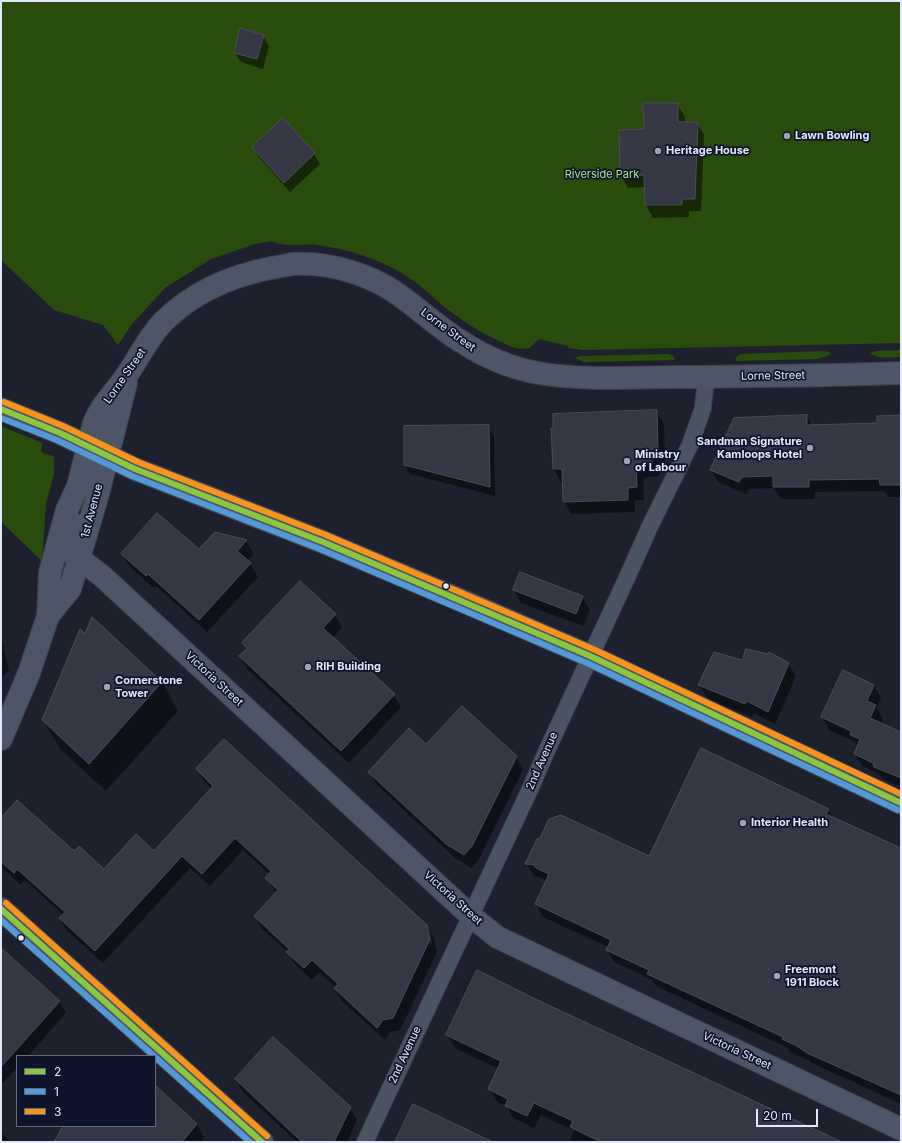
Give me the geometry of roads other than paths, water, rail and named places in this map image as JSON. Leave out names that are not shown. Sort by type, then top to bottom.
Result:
[{"type":"street","name":"Lorne Street","points":[[88,446],[97,415],[128,374],[148,342],[162,324],[195,296],[217,284],[242,275],[293,264],[340,268],[376,281],[403,297],[461,342],[495,360],[536,373],[574,377],[626,378],[852,375],[901,372]]},
{"type":"street","name":"1st Avenue","points":[[48,616],[70,589],[98,494],[128,374]]},
{"type":"street","name":"2nd Avenue","points":[[365,1142],[471,916],[650,526],[690,445],[703,408],[706,377]]},
{"type":"street","points":[[1,408],[60,433],[135,469],[330,544],[590,656],[901,803]]},
{"type":"street","name":"1st Avenue","points":[[1,739],[29,673],[48,616],[50,572],[67,510],[78,486],[88,446]]},
{"type":"street","name":"Victoria Street","points":[[78,486],[78,512],[69,542],[72,553],[102,576],[471,916],[497,937],[901,1129]]},
{"type":"street","points":[[1,909],[262,1142]]},
{"type":"place","name":"Lawn Bowling","points":[[787,136]]},
{"type":"place","name":"Heritage House","points":[[658,151]]},
{"type":"place","name":"Sandman Signature Kamloops Hotel","points":[[810,448]]},
{"type":"place","name":"Ministry of Labour","points":[[627,461]]},
{"type":"place","name":"RIH Building","points":[[308,667]]},
{"type":"place","name":"Cornerstone Tower","points":[[107,687]]},
{"type":"place","name":"Interior Health","points":[[743,823]]},
{"type":"place","name":"Freemont 1911 Block","points":[[777,976]]},
{"type":"park label","name":"Riverside Park","points":[[602,175]]}]
